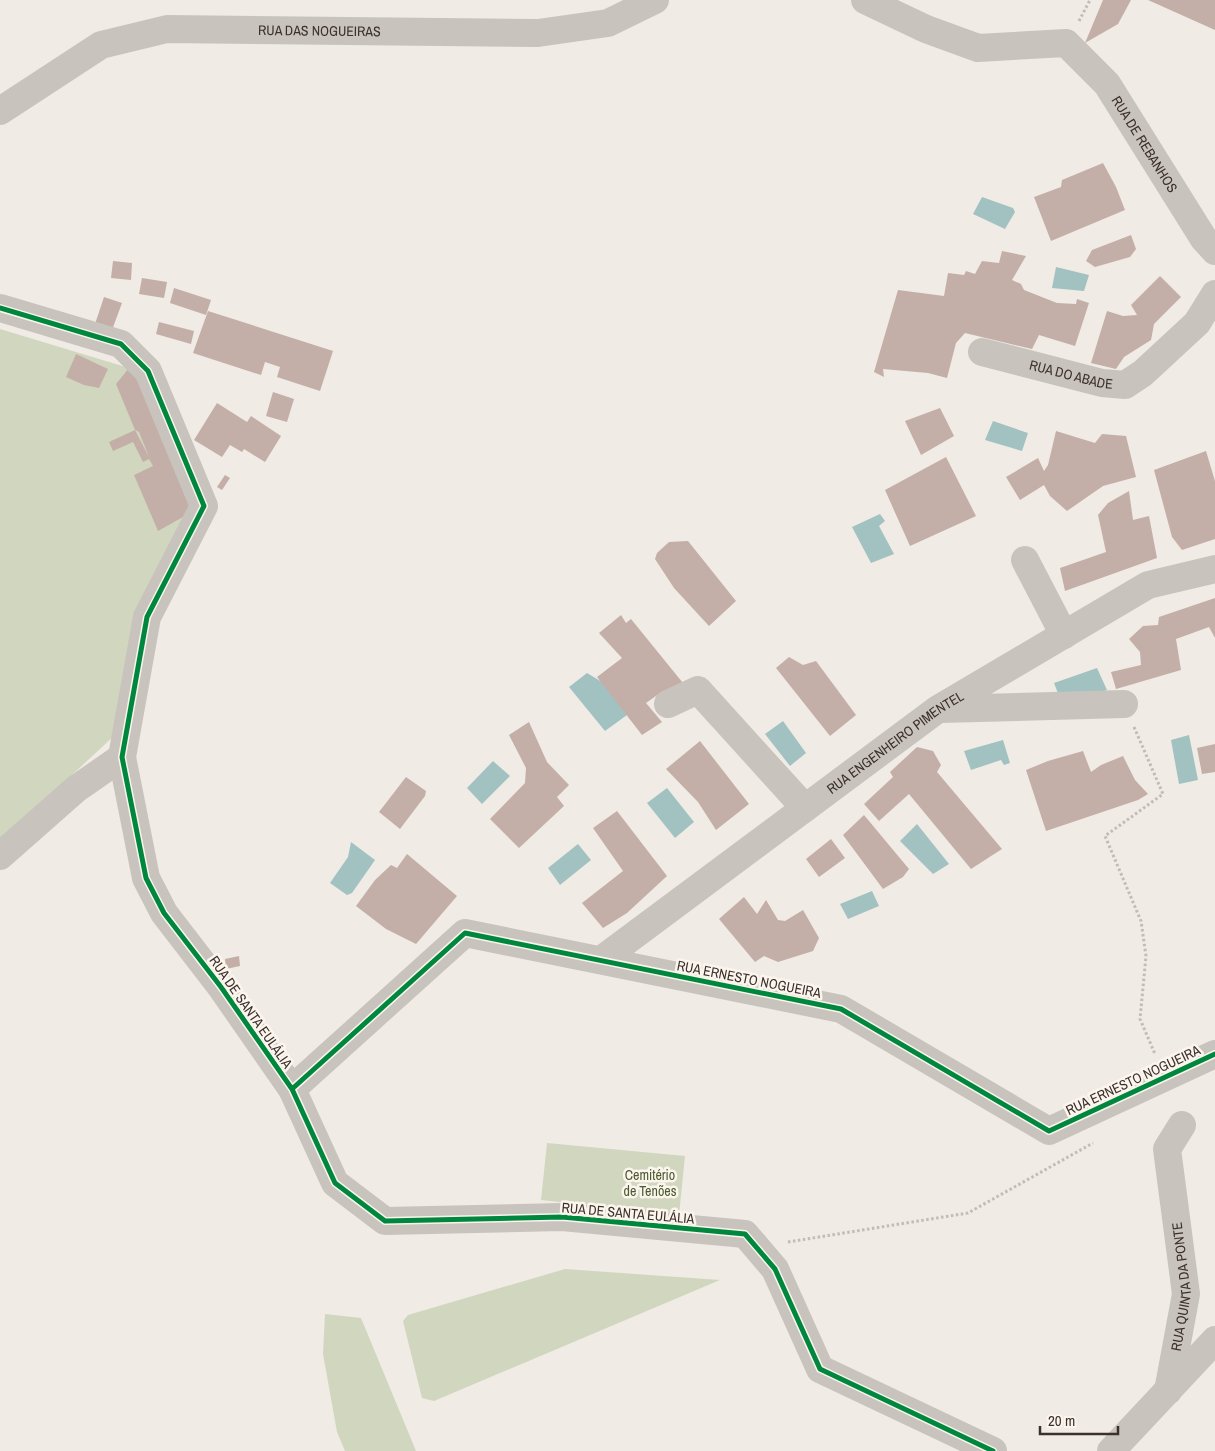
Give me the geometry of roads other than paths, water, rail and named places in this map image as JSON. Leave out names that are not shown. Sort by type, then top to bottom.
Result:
[{"type":"street","name":"RUA DAS NOGUEIRAS","points":[[0,111],[101,45],[167,29],[538,33],[608,23],[654,0]]},
{"type":"street","name":"RUA DE REBANHOS","points":[[865,0],[926,28],[978,48],[1066,43],[1107,84],[1204,239],[1215,251]]},
{"type":"street","name":"RUA DO ABADE","points":[[982,352],[1102,383],[1124,385],[1142,373],[1197,323],[1215,294]]},
{"type":"street","name":"RUA DE SANTA EULÁLIA","points":[[0,308],[121,344],[148,371],[204,506],[147,617],[122,757],[146,878],[160,904],[292,1088],[335,1183],[385,1222],[562,1217],[746,1234],[775,1269],[820,1370],[993,1451]]},
{"type":"street","points":[[1025,560],[1064,635]]},
{"type":"street","name":"RUA ENGENHEIRO PIMENTEL","points":[[601,960],[938,709],[1148,586],[1215,569]]},
{"type":"street","points":[[668,704],[698,690],[806,808]]},
{"type":"street","points":[[938,709],[1124,704]]},
{"type":"street","points":[[0,856],[76,789],[122,757]]},
{"type":"street","name":"RUA ERNESTO NOGUEIRA","points":[[292,1088],[465,933],[841,1009],[1048,1131],[1215,1054]]},
{"type":"street","name":"RUA QUINTA DA PONTE","points":[[1168,1390],[1186,1294],[1167,1149],[1182,1125]]},
{"type":"street","points":[[1111,1451],[1215,1340]]},
{"type":"water","points":[[982,197],[1013,208],[1015,212],[1005,229],[973,214]]},
{"type":"water","points":[[1056,267],[1089,275],[1084,291],[1052,288]]},
{"type":"water","points":[[993,421],[1028,433],[1022,451],[985,440]]},
{"type":"water","points":[[880,514],[885,521],[879,526],[894,554],[871,563],[852,527]]},
{"type":"water","points":[[1097,668],[1107,690],[1079,701],[1061,701],[1054,683]]},
{"type":"water","points":[[587,673],[602,682],[627,715],[605,731],[569,687]]},
{"type":"water","points":[[783,721],[806,753],[790,766],[765,734]]},
{"type":"water","points":[[1189,735],[1198,780],[1179,784],[1171,740]]},
{"type":"water","points":[[1003,740],[1010,763],[1004,765],[1001,760],[971,770],[964,751]]},
{"type":"water","points":[[493,761],[510,776],[482,804],[467,788]]},
{"type":"water","points":[[667,788],[694,822],[675,838],[647,803]]},
{"type":"water","points":[[917,824],[949,864],[933,874],[900,841]]},
{"type":"water","points":[[351,842],[375,860],[352,893],[347,895],[330,883],[348,857]]},
{"type":"water","points":[[578,844],[591,860],[560,885],[548,868]]},
{"type":"water","points":[[872,891],[879,906],[848,919],[840,904]]},
{"type":"park label","name":"Cemitério de Tenões","points":[[650,1184]]}]
